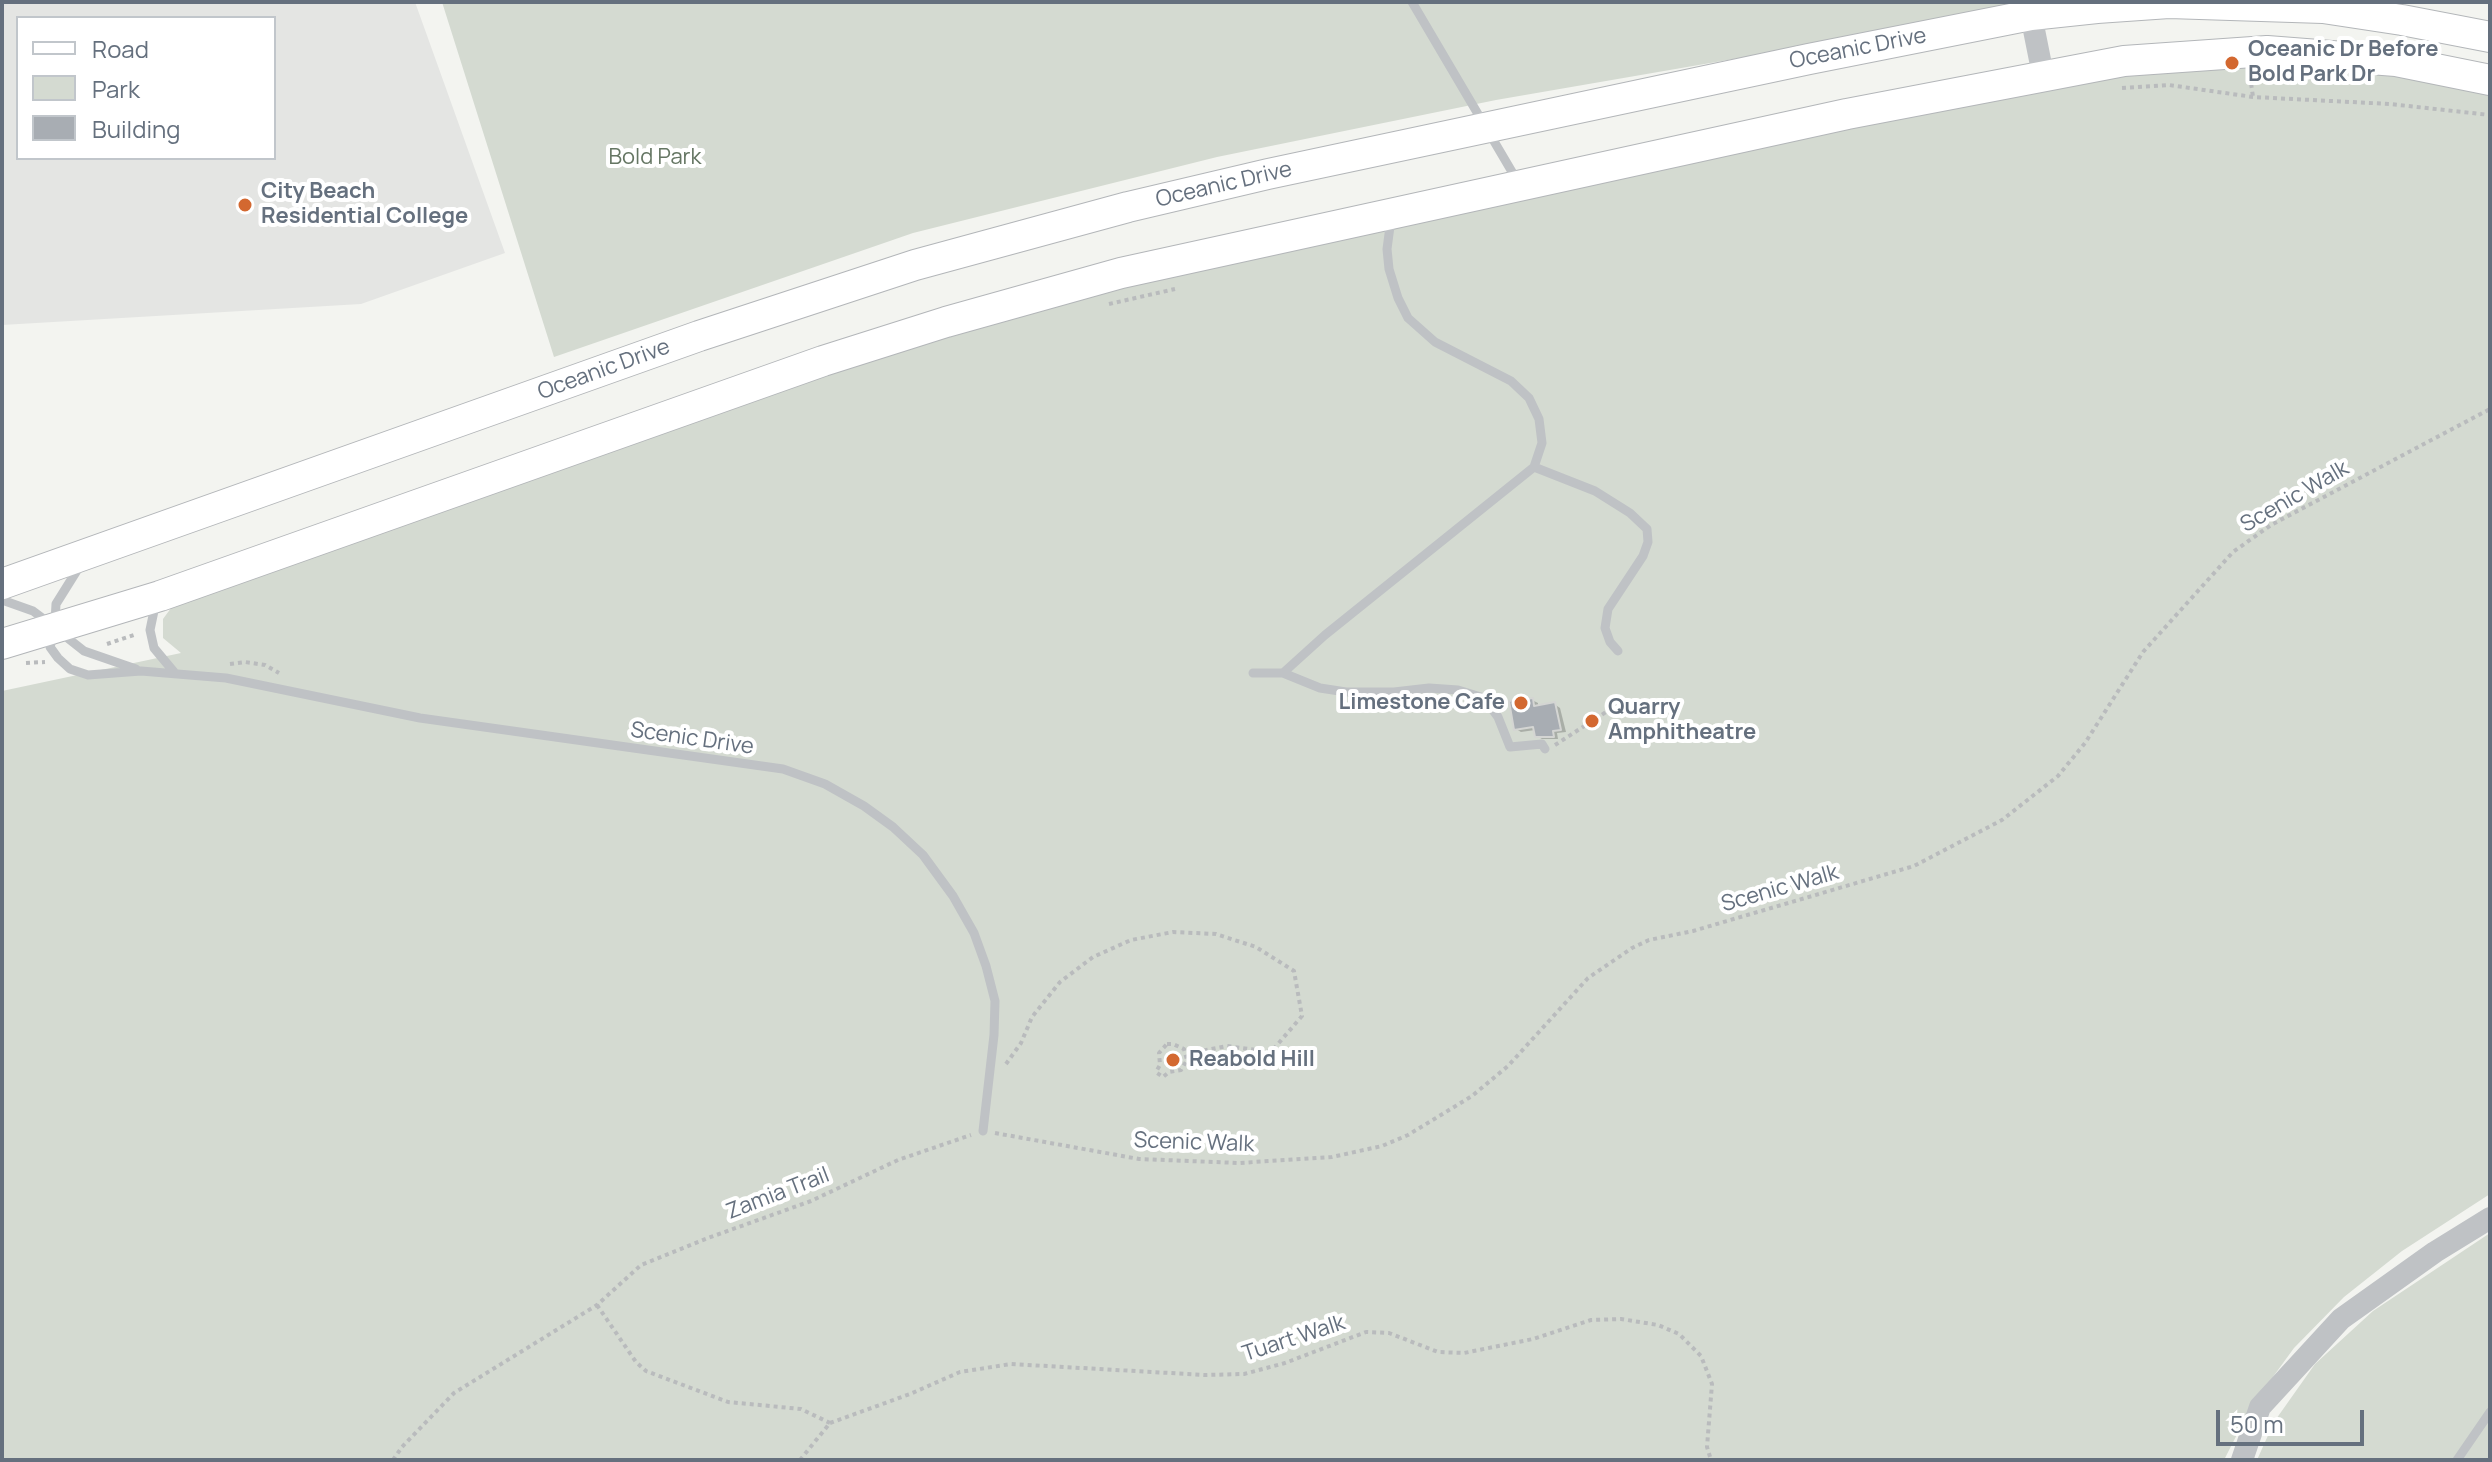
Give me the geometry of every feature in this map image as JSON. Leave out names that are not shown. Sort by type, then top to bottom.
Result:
[{"type":"main road","name":"Oceanic Drive","points":[[2,584],[699,336],[915,265],[1128,207],[1486,127],[2028,9],[2169,3],[2323,8],[2490,37]]},
{"type":"main road","points":[[12,654],[55,628],[160,596],[823,361],[932,326],[1121,273],[1520,185],[2043,75],[2124,61],[2245,51],[2396,61],[2490,80]]},
{"type":"street","points":[[2028,9],[2043,75]]},
{"type":"street","points":[[2242,1460],[2260,1407],[2341,1319],[2435,1252],[2490,1218]]},
{"type":"lane","points":[[1412,2],[1520,185]]},
{"type":"lane","points":[[1283,673],[1325,635],[1534,467],[1542,443],[1539,419],[1529,398],[1511,381],[1435,342],[1408,318],[1389,269],[1388,238],[1393,212]]},
{"type":"lane","points":[[1534,467],[1595,491],[1630,513],[1647,529],[1648,542],[1643,556],[1608,609],[1605,628],[1610,642],[1618,651]]},
{"type":"lane","points":[[58,658],[50,647],[56,604],[87,555]]},
{"type":"lane","points":[[160,596],[152,613],[150,630],[154,648],[174,672]]},
{"type":"lane","name":"Scenic Drive","points":[[2,600],[33,611],[84,651],[141,671]]},
{"type":"lane","name":"Scenic Drive","points":[[58,658],[70,669],[88,675],[141,671],[226,678],[420,718],[783,769],[825,784],[893,827],[923,855],[953,896],[974,933],[995,1001],[983,1131]]},
{"type":"lane","points":[[1253,673],[1283,673],[1320,688],[1346,692],[1429,688],[1458,690],[1484,698],[1498,717],[1510,747],[1542,744],[1545,749]]},
{"type":"lane","points":[[2457,1460],[2490,1412]]},
{"type":"path","points":[[2113,89],[2169,85],[2253,97],[2390,104],[2490,115]]},
{"type":"path","points":[[1108,304],[1186,286]]},
{"type":"path","name":"Scenic Walk","points":[[983,1131],[1139,1159],[1197,1163],[1332,1157],[1382,1146],[1408,1135],[1472,1096],[1508,1066],[1588,978],[1632,948],[1649,940],[1707,928],[1914,866],[2002,820],[2058,776],[2085,743],[2143,652],[2233,552],[2271,525],[2490,409]]},
{"type":"path","points":[[84,651],[150,630]]},
{"type":"path","points":[[12,654],[43,663],[58,658]]},
{"type":"path","points":[[221,665],[245,662],[265,665],[284,677]]},
{"type":"path","points":[[1545,749],[1620,703]]},
{"type":"path","points":[[986,1092],[1004,1080],[1009,1057],[1021,1043],[1032,1017],[1060,982],[1093,957],[1131,940],[1173,932],[1216,934],[1256,947],[1294,971],[1302,1016],[1271,1052],[1227,1046],[1186,1054]]},
{"type":"path","points":[[1173,1044],[1186,1054],[1187,1060],[1181,1070],[1169,1072],[1163,1077],[1157,1073],[1162,1048],[1173,1044]]},
{"type":"path","points":[[1000,1084],[998,1074],[1002,1055]]},
{"type":"path","name":"Zamia Trail","points":[[393,1460],[454,1393],[597,1305],[641,1265],[811,1201],[907,1156],[983,1131]]},
{"type":"path","points":[[597,1305],[636,1362],[646,1371],[728,1402],[801,1409],[830,1423],[800,1460]]},
{"type":"path","name":"Tuart Walk","points":[[830,1423],[960,1372],[1011,1364],[1244,1374],[1285,1363],[1366,1332],[1389,1333],[1438,1352],[1464,1353],[1533,1339],[1591,1320],[1621,1319],[1658,1325],[1679,1334],[1701,1356],[1712,1384],[1707,1447],[1711,1460]]},
{"type":"shaded area","name":"City Beach Residential College","points":[[2,2],[415,2],[505,253],[361,304],[2,325]]},
{"type":"green space","name":"Bold Park","points":[[442,2],[2020,2],[2023,9],[1496,100],[1217,157],[913,233],[554,357]]},
{"type":"green space","points":[[2227,64],[2395,71],[2490,92],[2490,1194],[2402,1251],[2344,1297],[2294,1348],[2251,1407],[2224,1460],[2,1460],[2,691],[181,653],[163,638],[163,619],[174,604],[950,331],[1125,283],[1417,218],[2126,71]]},
{"type":"green space","points":[[2490,1233],[2490,1460],[2257,1460],[2274,1422],[2315,1364],[2373,1311]]},
{"type":"building","points":[[1533,698],[1534,706],[1555,702],[1561,730],[1553,731],[1554,737],[1535,737],[1533,727],[1514,730],[1509,701]]},
{"type":"place","name":"Oceanic Dr Before Bold Park Dr","points":[[2232,63]]},
{"type":"place","name":"City Beach Residential College","points":[[245,205]]},
{"type":"place","name":"Limestone Cafe","points":[[1521,703]]},
{"type":"place","name":"Quarry Amphitheatre","points":[[1592,721]]},
{"type":"place","name":"Reabold Hill","points":[[1173,1060]]}]
